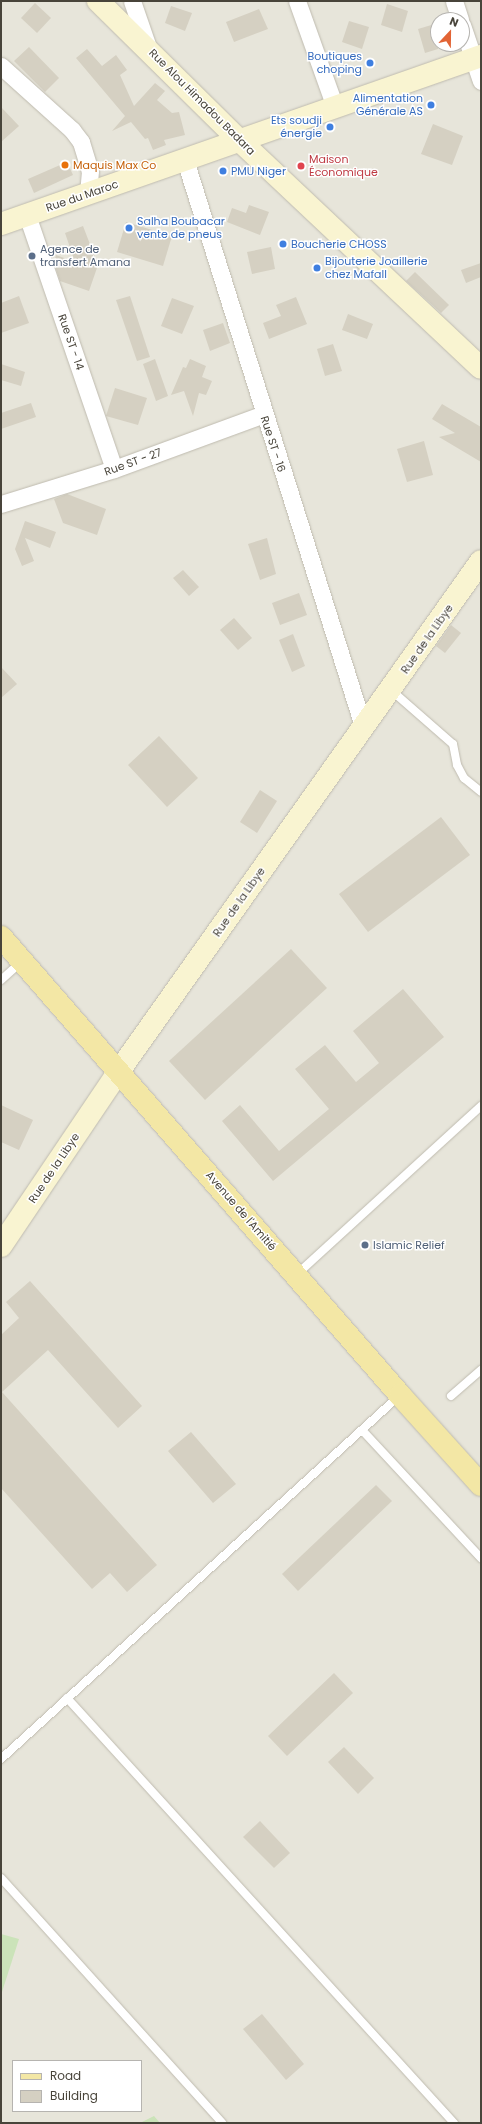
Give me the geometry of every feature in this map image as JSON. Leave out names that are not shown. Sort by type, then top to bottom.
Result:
[{"type":"main road","name":"Avenue de l'Amitié","points":[[1,937],[400,1395],[481,1484]]},
{"type":"street","name":"Rue Alou Himadou Badara","points":[[98,1],[239,140],[481,368]]},
{"type":"street","points":[[132,1],[149,50]]},
{"type":"street","points":[[297,1],[335,107]]},
{"type":"street","points":[[454,1],[457,12]]},
{"type":"street","points":[[470,42],[477,57],[481,81]]},
{"type":"street","name":"Rue du Maroc","points":[[1,224],[477,57]]},
{"type":"street","points":[[1,66],[72,130],[81,142],[90,171],[88,193]]},
{"type":"street","name":"Rue ST - 16","points":[[185,160],[363,726]]},
{"type":"street","name":"Rue ST - 14","points":[[27,215],[114,470]]},
{"type":"street","name":"Rue ST - 27","points":[[1,504],[114,470],[264,414]]},
{"type":"street","name":"Rue de la Libye","points":[[1,1246],[119,1071],[363,726],[391,690],[481,561]]},
{"type":"lane","points":[[391,690],[453,744],[457,765],[464,778],[481,792]]},
{"type":"lane","points":[[1,980],[22,961]]},
{"type":"lane","points":[[296,1276],[481,1106]]},
{"type":"lane","points":[[451,1396],[481,1370]]},
{"type":"lane","points":[[1,1758],[400,1395]]},
{"type":"lane","points":[[362,1430],[481,1558]]},
{"type":"lane","points":[[67,1698],[454,2123]]},
{"type":"lane","points":[[1,1878],[222,2123]]},
{"type":"shaded area","points":[[1,1],[481,1],[481,2123],[1,2123]]},
{"type":"green space","points":[[1,1934],[19,1939],[1,1995]]},
{"type":"green space","points":[[154,2116],[160,2123],[140,2123]]},
{"type":"building","points":[[35,3],[51,18],[37,33],[21,18]]},
{"type":"building","points":[[387,4],[408,11],[402,32],[381,25]]},
{"type":"building","points":[[171,6],[192,13],[185,31],[165,23]]},
{"type":"building","points":[[259,9],[268,29],[234,42],[226,22]]},
{"type":"building","points":[[349,21],[369,27],[362,49],[342,42]]},
{"type":"building","points":[[430,25],[430,51],[425,53],[418,29]]},
{"type":"building","points":[[29,47],[59,78],[45,92],[14,61]]},
{"type":"building","points":[[87,49],[102,66],[116,55],[127,70],[120,75],[134,106],[155,83],[165,91],[157,100],[172,113],[179,112],[185,135],[164,140],[166,145],[153,150],[148,138],[145,139],[131,122],[112,131],[125,116],[76,58]]},
{"type":"building","points":[[1,107],[19,126],[1,142]]},
{"type":"building","points":[[433,124],[463,136],[452,165],[421,154]]},
{"type":"building","points":[[67,162],[73,175],[34,193],[28,179]]},
{"type":"building","points":[[249,205],[269,212],[260,235],[227,222],[232,208],[246,213]]},
{"type":"building","points":[[126,222],[172,236],[163,266],[117,252]]},
{"type":"building","points":[[83,226],[98,265],[89,291],[60,281],[54,263],[56,255],[75,262],[65,233]]},
{"type":"building","points":[[271,247],[275,269],[252,274],[247,252]]},
{"type":"building","points":[[481,263],[481,277],[466,283],[461,270]]},
{"type":"building","points":[[415,272],[449,305],[441,313],[406,281]]},
{"type":"building","points":[[19,296],[29,323],[1,333],[1,303]]},
{"type":"building","points":[[130,296],[150,357],[137,361],[116,300]]},
{"type":"building","points":[[296,297],[307,324],[269,339],[263,323],[281,316],[276,305]]},
{"type":"building","points":[[172,298],[194,306],[182,334],[161,326]]},
{"type":"building","points":[[348,314],[373,324],[367,339],[342,330]]},
{"type":"building","points":[[223,323],[230,343],[210,351],[203,330]]},
{"type":"building","points":[[333,344],[342,371],[325,376],[317,349]]},
{"type":"building","points":[[155,359],[168,396],[156,401],[143,364]]},
{"type":"building","points":[[190,359],[206,366],[202,377],[212,381],[206,395],[199,393],[193,416],[184,391],[171,395],[183,367],[186,368]]},
{"type":"building","points":[[1,364],[25,372],[21,386],[1,380]]},
{"type":"building","points":[[115,388],[147,398],[138,425],[106,416]]},
{"type":"building","points":[[31,403],[36,417],[1,429],[1,413]]},
{"type":"building","points":[[442,404],[481,427],[481,462],[439,437],[455,433],[432,419]]},
{"type":"building","points":[[424,441],[433,475],[407,482],[397,449]]},
{"type":"building","points":[[67,494],[106,509],[97,535],[63,523],[54,499]]},
{"type":"building","points":[[25,521],[56,532],[50,548],[25,538],[34,561],[22,566],[15,549]]},
{"type":"building","points":[[267,538],[276,574],[260,580],[248,544]]},
{"type":"building","points":[[183,570],[199,587],[189,596],[173,578]]},
{"type":"building","points":[[299,593],[307,615],[280,625],[272,603]]},
{"type":"building","points":[[234,618],[252,638],[238,650],[220,630]]},
{"type":"building","points":[[451,625],[461,633],[445,653],[436,646]]},
{"type":"building","points":[[293,634],[305,666],[292,672],[279,640]]},
{"type":"building","points":[[1,667],[17,684],[1,698]]},
{"type":"building","points":[[159,736],[198,778],[167,807],[128,765]]},
{"type":"building","points":[[260,790],[277,801],[257,833],[240,822]]},
{"type":"building","points":[[441,817],[470,855],[368,932],[339,894]]},
{"type":"building","points":[[291,949],[327,988],[205,1100],[169,1061]]},
{"type":"building","points":[[403,989],[444,1037],[273,1181],[222,1121],[240,1105],[279,1151],[329,1109],[295,1069],[325,1045],[356,1082],[379,1063],[353,1031]]},
{"type":"building","points":[[1,1105],[33,1120],[19,1150],[1,1142]]},
{"type":"building","points":[[30,1281],[142,1406],[118,1428],[48,1350],[2,1392],[157,1565],[127,1592],[110,1573],[92,1589],[1,1488],[1,1335],[19,1318],[6,1302]]},
{"type":"building","points":[[191,1432],[236,1484],[213,1503],[168,1451]]},
{"type":"building","points":[[376,1485],[392,1501],[298,1591],[282,1574]]},
{"type":"building","points":[[334,1673],[353,1693],[287,1756],[268,1736]]},
{"type":"building","points":[[344,1747],[374,1778],[358,1794],[328,1762]]},
{"type":"building","points":[[260,1821],[290,1853],[274,1868],[243,1837]]},
{"type":"building","points":[[262,2014],[304,2064],[286,2080],[243,2029]]},
{"type":"place","name":"Boutiques choping","points":[[370,63]]},
{"type":"place","name":"Alimentation Générale AS","points":[[431,105]]},
{"type":"place","name":"Ets soudji énergie","points":[[330,127]]},
{"type":"place","name":"Maquis Max Co","points":[[65,165]]},
{"type":"place","name":"Maison Économique","points":[[301,166]]},
{"type":"place","name":"PMU Niger","points":[[223,171]]},
{"type":"place","name":"Salha Boubacar vente de pneus","points":[[129,228]]},
{"type":"place","name":"Boucherie CHOSS","points":[[283,244]]},
{"type":"place","name":"Agence de transfert Amana","points":[[32,256]]},
{"type":"place","name":"Bijouterie Joaillerie chez Mafall","points":[[317,268]]},
{"type":"place","name":"Islamic Relief","points":[[365,1245]]}]
